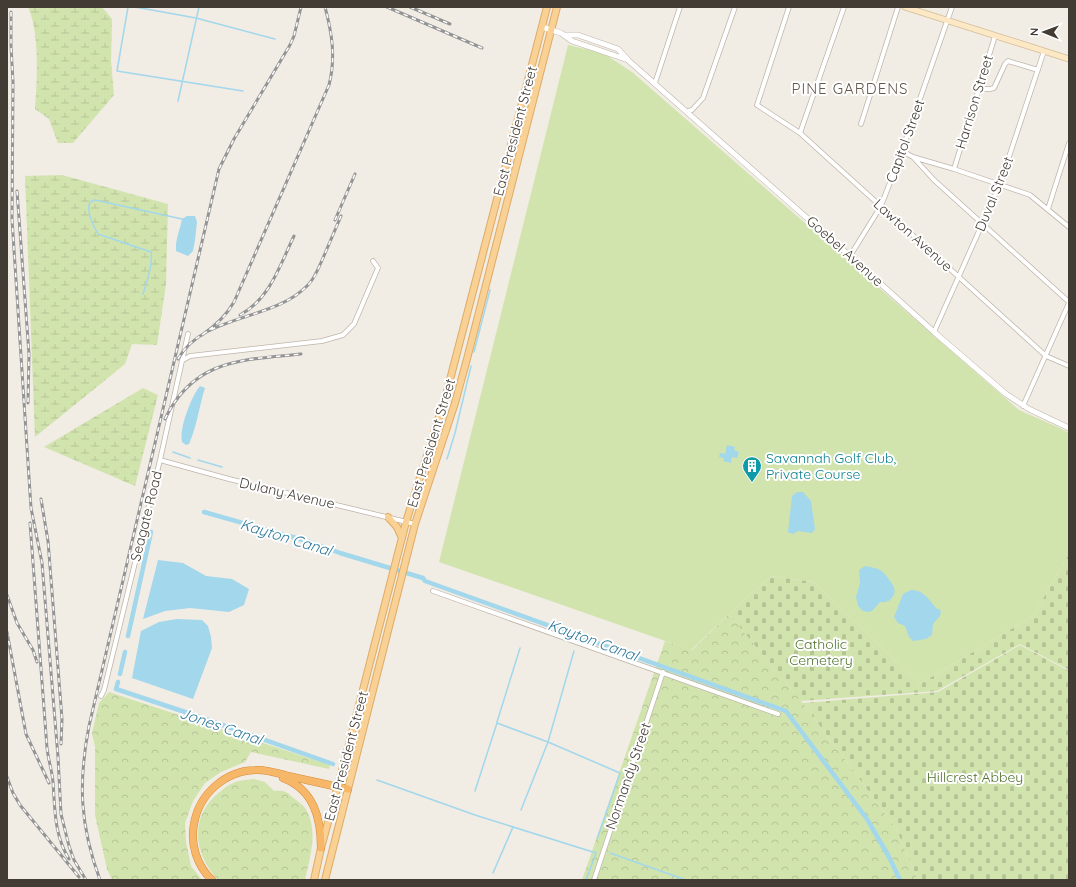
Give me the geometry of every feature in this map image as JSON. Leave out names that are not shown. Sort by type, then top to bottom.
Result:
[{"type":"highway","points":[[262,770],[289,780],[300,788],[309,798],[320,823],[321,848]]},
{"type":"highway","points":[[212,880],[199,863],[194,847],[194,822],[200,804],[208,792],[226,778],[241,772],[262,770],[348,789]]},
{"type":"main road","name":"East President Street","points":[[314,880],[406,522],[418,480],[439,420],[460,345],[547,7]]},
{"type":"main road","name":"East President Street","points":[[325,880],[402,571],[415,524],[437,459],[467,359],[557,7]]},
{"type":"main road","points":[[905,7],[1069,60]]},
{"type":"main road","points":[[437,459],[443,430],[442,424],[439,420]]},
{"type":"main road","points":[[388,517],[397,527],[402,538]]},
{"type":"street","points":[[655,83],[680,7]]},
{"type":"street","points":[[688,111],[692,110],[703,98],[735,7]]},
{"type":"street","name":"Lawton Avenue","points":[[789,7],[757,105],[800,133],[1046,356],[1069,366]]},
{"type":"street","points":[[800,133],[844,7]]},
{"type":"street","points":[[861,124],[898,7]]},
{"type":"street","name":"Capitol Street","points":[[850,256],[881,206],[902,152],[952,7]]},
{"type":"street","name":"Goebel Avenue","points":[[542,27],[564,35],[578,35],[618,49],[629,61],[688,111],[934,332],[1006,394],[1023,406],[1069,428]]},
{"type":"street","name":"Harrison Street","points":[[954,169],[995,36]]},
{"type":"street","name":"Duval Street","points":[[934,332],[1000,184],[1044,52]]},
{"type":"street","points":[[978,89],[994,88],[1005,64],[1008,61],[1038,70]]},
{"type":"street","points":[[1048,209],[1069,143]]},
{"type":"street","points":[[902,152],[913,157],[954,169],[1030,195],[1069,227]]},
{"type":"street","points":[[913,157],[934,180],[1069,303],[1023,406]]},
{"type":"street","points":[[183,360],[190,356],[322,341],[343,335],[354,324],[378,268],[373,261]]},
{"type":"street","name":"Seagate Road","points":[[101,696],[104,690],[160,460],[188,334]]},
{"type":"street","name":"Dulany Avenue","points":[[160,460],[229,479],[415,524]]},
{"type":"street","points":[[432,591],[778,714]]},
{"type":"street","name":"Normandy Street","points":[[594,880],[663,672]]},
{"type":"green space","points":[[28,7],[102,7],[112,19],[111,61],[114,95],[73,143],[58,143],[49,119],[35,109],[37,57],[32,18]]},
{"type":"green space","points":[[568,45],[603,53],[632,72],[1019,410],[1069,433],[1069,554],[1033,616],[920,684],[814,582],[771,576],[691,650],[439,562]]},
{"type":"green space","points":[[62,175],[168,204],[166,284],[157,345],[132,344],[125,364],[35,437],[25,176]]},
{"type":"green space","points":[[143,388],[158,395],[135,486],[44,447]]},
{"type":"green space","name":"Catholic Cemetery","points":[[1069,554],[1069,670],[1020,644],[937,691],[801,701],[729,614],[771,576],[814,582],[920,684],[1033,616]]},
{"type":"green space","points":[[729,614],[803,703],[896,828],[918,880],[582,880],[665,641],[692,650]]},
{"type":"green space","name":"Hillcrest Abbey","points":[[1020,645],[1069,671],[1069,880],[918,880],[896,828],[803,703],[938,692]]},
{"type":"green space","points":[[109,692],[330,765],[329,769],[251,752],[245,762],[221,772],[205,783],[193,801],[185,823],[186,842],[191,866],[202,880],[112,880],[107,869],[95,815],[95,747],[92,733],[99,703]]},
{"type":"green space","points":[[254,779],[265,782],[274,791],[286,792],[305,808],[312,825],[312,844],[305,880],[218,880],[204,860],[198,838],[198,827],[201,816],[207,806],[215,796],[230,784],[238,781]]},
{"type":"water","points":[[187,216],[195,216],[197,222],[193,251],[188,256],[176,251],[177,239],[182,219]]},
{"type":"water","points":[[200,386],[205,388],[194,430],[189,444],[186,445],[182,442],[182,429],[186,413]]},
{"type":"water","points":[[727,445],[735,447],[734,450],[739,452],[737,458],[732,457],[731,463],[723,461],[724,458],[719,457],[720,453],[725,454]]},
{"type":"water","points":[[797,492],[803,492],[811,501],[815,529],[812,533],[798,531],[793,534],[788,532],[792,496]]},
{"type":"water","points":[[158,560],[183,563],[206,576],[232,579],[249,589],[244,605],[229,612],[190,608],[165,611],[143,619]]},
{"type":"water","points":[[865,566],[883,572],[893,585],[895,591],[893,597],[889,601],[880,602],[872,611],[868,612],[863,611],[858,606],[856,597],[860,583],[859,570]]},
{"type":"water","points":[[911,590],[916,590],[923,594],[937,609],[941,611],[940,616],[933,624],[932,635],[926,639],[913,641],[909,637],[905,626],[898,623],[894,617],[903,594]]},
{"type":"water","points":[[177,619],[202,620],[208,626],[211,637],[212,648],[193,699],[132,678],[141,631],[159,622]]},
{"type":"waterway","points":[[128,7],[117,71],[243,91]]},
{"type":"waterway","points":[[135,7],[196,18],[275,39]]},
{"type":"waterway","points":[[178,101],[199,7]]},
{"type":"waterway","points":[[143,294],[150,268],[151,252],[98,234],[89,214],[90,202],[95,200],[182,219]]},
{"type":"waterway","points":[[474,352],[490,290]]},
{"type":"waterway","points":[[447,459],[455,433],[471,366]]},
{"type":"waterway","points":[[173,452],[190,458]]},
{"type":"waterway","points":[[198,460],[222,467]]},
{"type":"waterway","name":"Kayton Canal","points":[[204,512],[310,542],[340,553],[423,578],[425,581],[786,711],[867,819],[889,857],[900,880]]},
{"type":"waterway","name":"Jones Canal","points":[[128,636],[151,532]]},
{"type":"waterway","points":[[497,722],[520,648]]},
{"type":"waterway","points":[[475,791],[497,723],[548,742],[574,651]]},
{"type":"waterway","name":"Jones Canal","points":[[120,674],[125,652]]},
{"type":"waterway","name":"Jones Canal","points":[[118,682],[116,689],[333,764]]},
{"type":"waterway","points":[[521,810],[548,742],[620,773],[597,839]]},
{"type":"waterway","points":[[377,780],[475,815],[596,853],[586,880]]},
{"type":"waterway","points":[[493,873],[513,827]]},
{"type":"waterway","points":[[610,853],[686,880]]},
{"type":"railway","points":[[100,880],[88,841],[83,804],[83,767],[89,726],[219,169],[234,139],[290,45],[294,36],[301,7]]},
{"type":"railway","points":[[202,335],[220,320],[234,302],[329,85],[333,55],[330,26],[325,7]]},
{"type":"railway","points":[[387,7],[482,48]]},
{"type":"railway","points":[[410,7],[450,24]]},
{"type":"railway","points":[[11,12],[13,82],[12,219],[31,508],[42,563],[58,757],[61,814],[74,860],[86,880]]},
{"type":"railway","points":[[335,220],[355,174]]},
{"type":"railway","points":[[17,191],[29,354],[28,403]]},
{"type":"railway","points":[[178,359],[190,344],[204,333],[221,325],[277,306],[293,297],[308,285],[317,272],[341,216]]},
{"type":"railway","points":[[240,315],[250,308],[267,291],[279,270],[294,236]]},
{"type":"railway","points":[[165,419],[177,399],[190,384],[206,373],[222,366],[241,361],[301,354]]},
{"type":"railway","points":[[41,499],[48,541],[62,719],[61,744]]},
{"type":"railway","points":[[30,523],[47,748],[52,778],[56,822],[60,841],[69,859]]},
{"type":"railway","points":[[7,595],[17,623],[33,650],[37,662]]},
{"type":"railway","points":[[7,632],[26,734],[49,783]]},
{"type":"railway","points":[[7,777],[13,793],[20,805],[79,877]]},
{"type":"place","name":"Savannah Golf Club, Private Course","points":[[752,483]]},
{"type":"district","name":"PINE GARDENS","points":[[850,88]]}]
